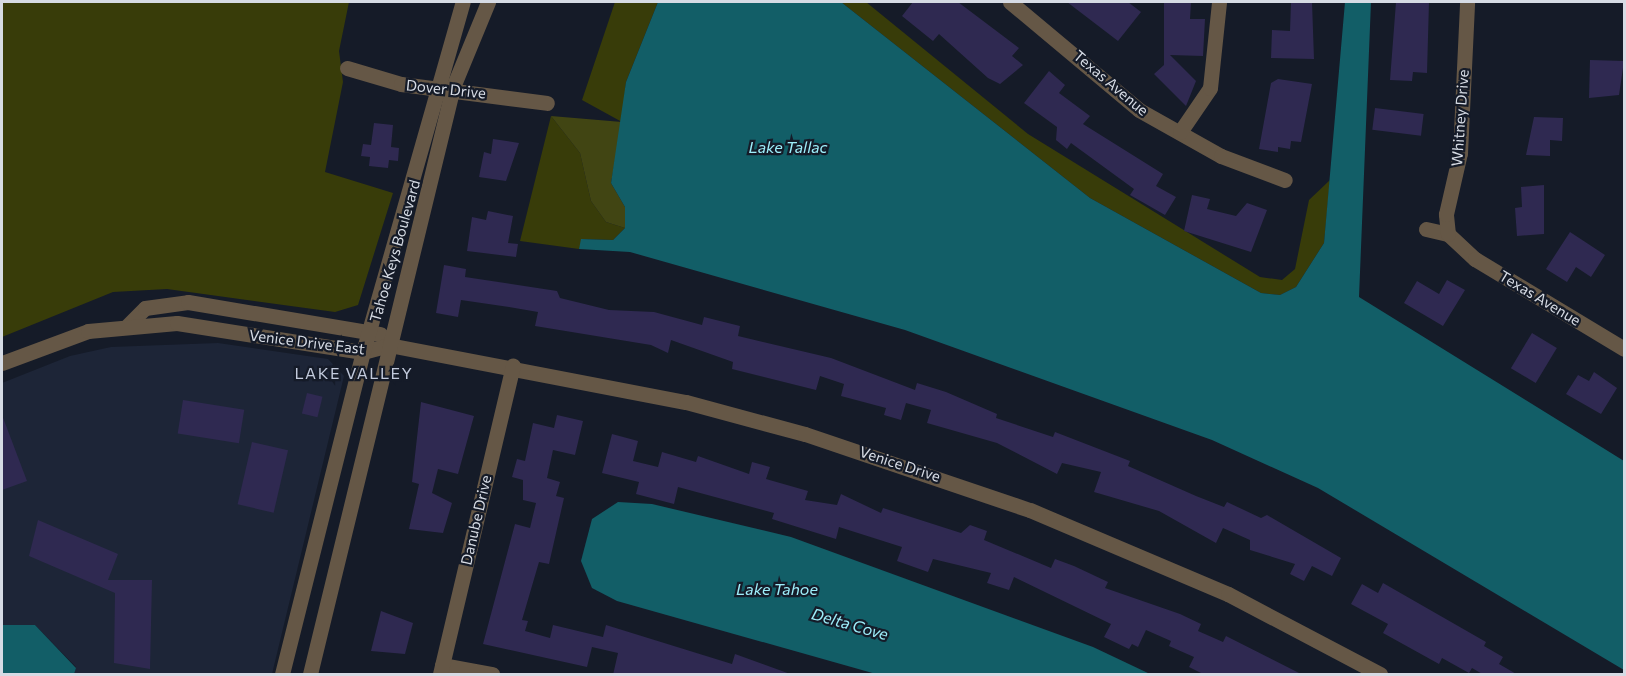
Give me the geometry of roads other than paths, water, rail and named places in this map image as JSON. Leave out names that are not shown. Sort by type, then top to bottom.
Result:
[{"type":"street","name":"Tahoe Keys Boulevard","points":[[310,675],[389,345],[463,2]]},
{"type":"street","name":"Tahoe Keys Boulevard","points":[[282,675],[363,351],[373,329],[446,87],[488,2]]},
{"type":"street","name":"Texas Avenue","points":[[1010,2],[1139,110],[1221,156],[1285,180]]},
{"type":"street","points":[[1180,132],[1210,88],[1219,2]]},
{"type":"street","name":"Whitney Drive","points":[[1448,234],[1446,214],[1460,153],[1467,2]]},
{"type":"street","name":"Dover Drive","points":[[346,69],[401,84],[446,87],[547,103]]},
{"type":"street","points":[[1426,229],[1448,234]]},
{"type":"street","name":"Texas Avenue","points":[[1448,234],[1475,260],[1624,349]]},
{"type":"street","name":"Venice Drive East","points":[[128,325],[145,308],[164,302],[373,329],[389,345]]},
{"type":"street","name":"Venice Drive East","points":[[128,325],[177,323],[363,351],[389,345]]},
{"type":"street","points":[[2,363],[56,340],[128,325]]},
{"type":"street","name":"Venice Drive","points":[[389,345],[513,366],[686,402],[926,472],[1124,547],[1380,675]]},
{"type":"street","name":"Danube Drive","points":[[441,670],[513,366]]},
{"type":"street","points":[[441,670],[492,675]]},
{"type":"water","name":"Lake Tallac","points":[[658,2],[841,2],[1090,198],[1261,293],[1280,295],[1296,287],[1324,243],[1345,2],[1371,2],[1359,297],[1624,461],[1624,670],[1318,488],[1212,440],[905,330],[630,252],[579,249],[581,239],[613,240],[625,228],[625,207],[611,183],[626,82]]},
{"type":"water","name":"Lake Tahoe","points":[[618,502],[652,504],[791,537],[1093,647],[1150,674],[876,674],[617,601],[592,588],[581,561],[592,519]]},
{"type":"water","points":[[2,625],[35,625],[76,668],[74,674],[2,674]]},
{"type":"district","name":"LAKE VALLEY","points":[[354,373]]},
{"type":"water label","name":"Delta Cove","points":[[850,624]]}]
